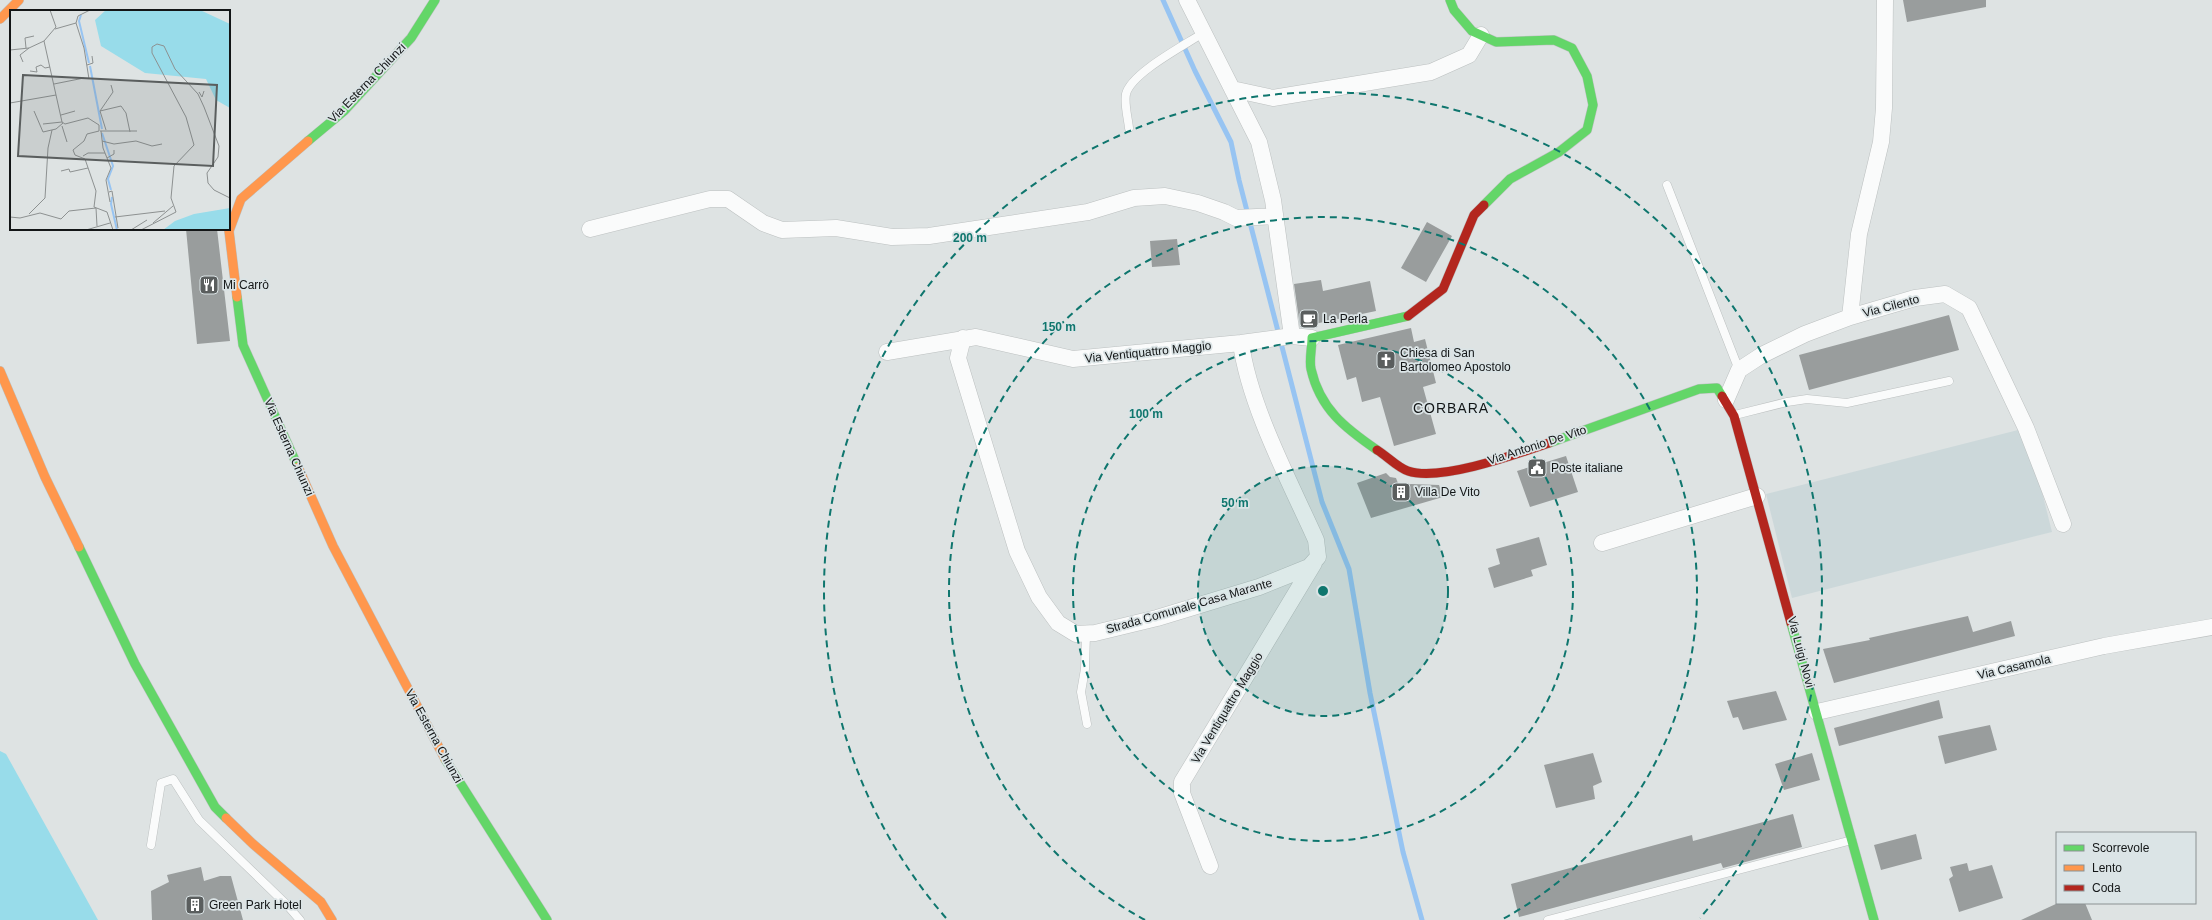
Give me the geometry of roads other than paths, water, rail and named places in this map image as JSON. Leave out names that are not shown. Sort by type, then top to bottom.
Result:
[{"type":"main road","points":[[0,20],[19,0]]},
{"type":"main road","name":"Via Esterna Chiunzi","points":[[435,0],[411,38],[344,111],[241,199],[230,231],[231,246],[244,345],[333,546],[446,763],[547,920]]},
{"type":"main road","points":[[1312,338],[1409,316],[1443,289],[1474,215],[1510,179],[1559,152],[1587,130],[1593,105],[1587,76],[1572,48],[1554,40],[1496,42],[1472,31],[1454,10],[1450,0]]},
{"type":"main road","name":"Via Antonio De Vito","points":[[1312,338],[1311,368],[1322,400],[1348,430],[1408,471],[1441,473],[1508,457],[1699,389],[1722,394]]},
{"type":"main road","points":[[0,371],[45,477],[135,664],[215,806],[253,844],[321,902],[332,920]]},
{"type":"main road","name":"Via Luigi Novi","points":[[1722,394],[1734,416],[1758,496],[1874,920]]},
{"type":"street","points":[[1187,0],[1197,37],[1232,90],[1259,142],[1268,177],[1275,216],[1292,336]]},
{"type":"street","points":[[1850,317],[1859,234],[1881,142],[1884,108],[1884,0]]},
{"type":"street","points":[[1232,90],[1273,98],[1432,72],[1469,55],[1482,35]]},
{"type":"street","points":[[590,229],[710,199],[728,199],[762,223],[782,230],[836,228],[892,237],[929,236],[1088,212],[1134,198],[1165,196],[1198,203],[1236,218],[1275,216]]},
{"type":"street","name":"Via Cilento","points":[[1740,370],[1762,355],[1805,334],[1850,317],[1915,298],[1945,294],[1969,308],[2026,428],[2063,524]]},
{"type":"street","name":"Via Ventiquattro Maggio","points":[[887,352],[976,336],[1074,359],[1241,343],[1292,336],[1312,338]]},
{"type":"street","name":"Strada Comunale Casa Marante","points":[[963,338],[958,358],[1017,550],[1039,597],[1058,623],[1076,634],[1095,633],[1157,618],[1259,587],[1314,562]]},
{"type":"street","points":[[1241,343],[1244,366],[1266,427],[1316,540],[1314,562]]},
{"type":"street","points":[[1722,394],[1740,370]]},
{"type":"street","points":[[1602,543],[1758,496]]},
{"type":"street","name":"Via Ventiquattro Maggio","points":[[1210,866],[1182,793],[1182,782],[1314,562]]},
{"type":"street","name":"Via Casamola","points":[[1817,712],[2104,646],[2212,627]]},
{"type":"lane","points":[[1129,128],[1126,94],[1132,84],[1145,72],[1197,37]]},
{"type":"lane","points":[[1668,185],[1740,370]]},
{"type":"lane","points":[[1734,416],[1787,402],[1807,399],[1847,403],[1949,381]]},
{"type":"lane","points":[[1086,634],[1086,662],[1081,692],[1086,724]]},
{"type":"lane","points":[[151,845],[161,783],[173,779],[199,820],[287,905],[300,920]]},
{"type":"lane","points":[[1548,920],[1852,840]]},
{"type":"waterway","points":[[1163,0],[1195,71],[1231,142],[1239,180],[1322,502],[1349,569],[1370,693],[1403,852],[1422,920]]},
{"type":"place","name":"Mi Carrò","points":[[209,285]]},
{"type":"place","name":"La Perla","points":[[1309,319]]},
{"type":"place","name":"Chiesa di San Bartolomeo Apostolo","points":[[1386,360]]},
{"type":"place","name":"Poste italiane","points":[[1537,468]]},
{"type":"place","name":"Villa De Vito","points":[[1401,492]]},
{"type":"place","name":"Green Park Hotel","points":[[195,905]]},
{"type":"district","name":"CORBARA","points":[[1451,408]]}]
